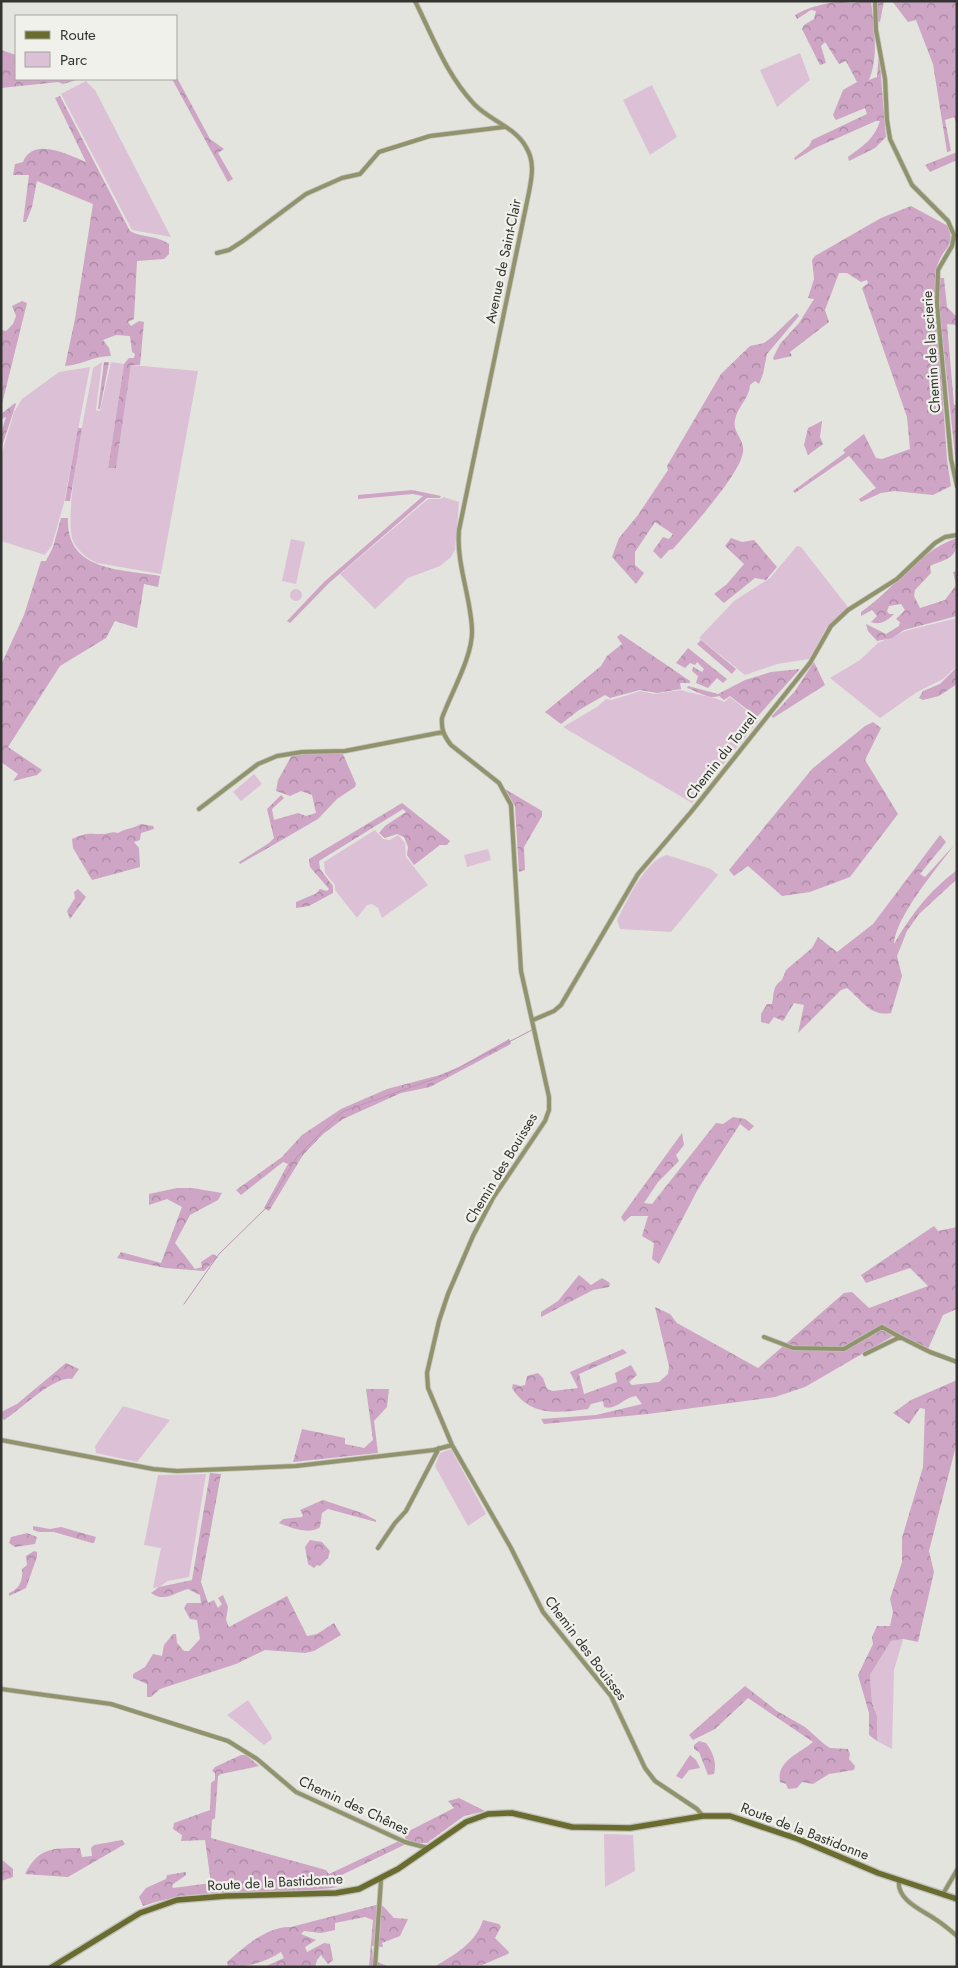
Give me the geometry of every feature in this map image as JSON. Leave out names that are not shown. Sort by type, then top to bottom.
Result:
[{"type":"street","name":"Avenue de Saint-Clair","points":[[416,1],[449,71],[476,106],[521,139],[532,162],[532,171],[459,530],[458,541],[461,565],[472,632],[466,659],[442,718],[443,732]]},
{"type":"street","name":"Chemin de la scierie","points":[[875,1],[876,30],[885,79],[890,139],[908,178],[948,221],[954,236],[952,246],[938,270],[937,304],[951,459],[957,486]]},
{"type":"street","points":[[217,253],[229,250],[243,241],[306,194],[342,178],[360,174],[379,152],[430,136],[504,127]]},
{"type":"street","name":"Chemin du Tourel","points":[[533,1020],[554,1011],[561,1005],[638,874],[691,812],[810,663],[835,622],[848,610],[897,579],[935,543],[945,537],[957,535]]},
{"type":"street","points":[[199,810],[258,764],[278,756],[302,752],[345,751],[443,732]]},
{"type":"street","name":"Chemin des Bouisses","points":[[443,732],[451,745],[502,787],[511,804],[521,971],[548,1089],[549,1110],[536,1135],[484,1213],[448,1294],[427,1373],[428,1388],[452,1445],[511,1548],[543,1612],[611,1696],[645,1768],[655,1781],[697,1809],[703,1816]]},
{"type":"street","points":[[764,1337],[793,1348],[817,1350],[844,1349],[882,1327],[924,1350],[957,1362]]},
{"type":"street","points":[[865,1354],[900,1337]]},
{"type":"street","points":[[1,1440],[153,1469],[176,1471],[296,1466],[452,1445]]},
{"type":"street","points":[[378,1548],[395,1523],[406,1511],[439,1448]]},
{"type":"street","name":"Chemin des Chênes","points":[[1,1689],[111,1704],[228,1741],[257,1759],[296,1792],[405,1842],[428,1848]]},
{"type":"street","name":"Route de la Bastidonne","points":[[52,1967],[125,1921],[150,1908],[168,1902],[226,1896],[336,1893],[359,1889],[381,1880],[475,1817],[500,1812],[518,1814],[572,1827],[614,1828],[649,1827],[714,1814],[738,1819],[815,1845],[899,1880],[957,1899]]},
{"type":"street","points":[[944,1894],[957,1870]]},
{"type":"street","points":[[375,1967],[381,1880]]},
{"type":"street","points":[[899,1880],[899,1888],[905,1898],[938,1920],[957,1936]]},
{"type":"green space","points":[[871,1],[875,51],[869,80],[877,77],[879,52],[886,137],[875,148],[849,161],[848,157],[863,146],[875,133],[880,121],[876,121],[815,148],[795,160],[794,158],[809,146],[812,140],[867,114],[865,108],[836,120],[833,115],[843,90],[857,82],[846,61],[839,64],[825,42],[821,46],[826,63],[820,65],[802,29],[804,25],[814,19],[816,11],[811,10],[797,19],[795,15],[823,4]]},
{"type":"green space","points":[[877,1],[884,1],[880,22],[877,21]]},
{"type":"green space","points":[[892,1],[957,1],[957,125],[954,117],[945,120],[951,151],[947,152],[933,64],[916,20],[908,22]]},
{"type":"green space","points":[[1,50],[15,55],[15,80],[77,80],[63,84],[58,82],[1,88]]},
{"type":"green space","points":[[800,53],[810,80],[777,107],[760,70]]},
{"type":"green space","points":[[173,80],[178,80],[210,139],[224,149],[218,153],[233,179],[228,182]]},
{"type":"green space","points":[[86,81],[95,90],[171,237],[132,230],[61,94]]},
{"type":"green space","points":[[652,85],[677,137],[650,155],[623,100]]},
{"type":"green space","points":[[60,96],[130,231],[139,235],[160,239],[169,244],[169,254],[164,259],[137,261],[134,319],[128,322],[131,326],[139,321],[144,322],[140,365],[131,365],[116,468],[108,468],[124,364],[129,358],[134,358],[135,354],[132,352],[130,336],[116,335],[103,340],[109,348],[111,356],[98,357],[65,366],[75,319],[93,204],[37,181],[32,207],[26,222],[23,222],[29,175],[13,175],[15,164],[23,162],[28,154],[35,150],[43,149],[61,152],[86,162],[55,98]]},
{"type":"green space","points":[[957,152],[957,160],[930,172],[925,165]]},
{"type":"green space","points":[[911,206],[948,226],[951,238],[937,267],[935,288],[947,460],[951,486],[933,495],[894,491],[881,493],[861,502],[859,499],[876,488],[849,456],[795,493],[793,491],[845,453],[843,450],[864,434],[876,458],[882,459],[910,449],[907,417],[862,288],[868,283],[867,280],[861,282],[847,273],[839,273],[825,310],[829,322],[790,352],[792,356],[774,360],[773,358],[780,344],[799,323],[814,299],[808,298],[814,279],[812,260],[815,256],[881,218]]},
{"type":"green space","points":[[940,278],[944,278],[947,307],[956,316],[957,314],[957,325],[947,324],[954,405],[957,405],[957,474],[939,304]]},
{"type":"green space","points":[[22,301],[27,303],[1,408],[1,330],[6,331],[13,324],[16,316],[12,306]]},
{"type":"green space","points":[[797,313],[799,316],[767,354],[759,384],[755,381],[750,385],[748,394],[736,415],[735,429],[742,443],[743,452],[733,474],[702,516],[673,549],[669,550],[661,559],[653,551],[663,537],[669,539],[673,534],[655,522],[635,552],[635,565],[644,573],[636,584],[612,557],[619,538],[638,515],[668,470],[667,466],[721,374],[750,346],[764,343]]},
{"type":"green space","points":[[102,362],[96,410],[100,411],[111,362],[124,364],[108,468],[116,467],[131,365],[198,371],[161,574],[97,563],[84,555],[74,543],[71,530],[71,511],[77,459],[93,368]]},
{"type":"green space","points":[[104,362],[109,362],[100,409],[98,409]]},
{"type":"green space","points":[[90,367],[64,503],[52,545],[45,555],[1,541],[1,456],[14,412],[22,399],[59,372]]},
{"type":"green space","points":[[15,403],[1,449],[1,433],[6,417],[1,419],[1,414]]},
{"type":"green space","points":[[822,421],[820,437],[823,444],[808,455],[804,445],[808,428]]},
{"type":"green space","points":[[78,428],[82,428],[70,501],[65,501]]},
{"type":"green space","points":[[412,490],[441,496],[440,498],[427,498],[329,583],[290,623],[287,621],[324,582],[423,496],[413,494],[358,499],[358,495]]},
{"type":"green space","points":[[443,497],[459,502],[455,550],[451,557],[440,566],[408,578],[375,609],[340,574],[428,499],[441,499]]},
{"type":"green space","points":[[61,518],[68,518],[70,536],[76,549],[86,558],[99,565],[113,569],[160,576],[158,587],[144,584],[137,628],[115,621],[106,638],[60,666],[8,747],[42,770],[37,775],[13,781],[18,774],[1,762],[1,665],[24,615],[41,561],[46,561],[53,547]]},
{"type":"green space","points":[[731,538],[742,542],[754,540],[777,567],[766,580],[755,578],[724,603],[714,594],[727,584],[744,564],[725,546]]},
{"type":"green space","points":[[957,538],[957,545],[953,554],[930,566],[931,573],[915,590],[914,596],[920,608],[945,600],[956,585],[953,572],[957,571],[957,616],[904,630],[892,638],[877,641],[868,631],[866,624],[886,634],[899,626],[900,622],[896,619],[905,610],[901,604],[889,606],[887,611],[889,614],[894,614],[881,623],[871,622],[877,616],[872,610],[861,616],[861,612],[918,561],[943,544]]},
{"type":"green space","points":[[291,539],[305,542],[296,584],[282,581]]},
{"type":"green space","points":[[797,546],[801,547],[848,607],[826,629],[809,659],[777,664],[745,675],[699,638],[734,601],[770,578]]},
{"type":"green space","points":[[298,589],[301,590],[301,600],[294,601],[291,600],[290,593],[291,590]]},
{"type":"green space","points":[[957,618],[957,666],[943,679],[917,692],[880,718],[830,678],[860,660],[878,643],[905,631]]},
{"type":"green space","points":[[621,634],[690,681],[690,683],[680,683],[681,689],[657,693],[640,690],[610,698],[605,695],[579,710],[561,724],[545,712],[601,666],[607,656],[622,644],[617,637]]},
{"type":"green space","points":[[701,640],[736,669],[732,674],[697,644]]},
{"type":"green space","points":[[688,648],[727,679],[723,683],[717,678],[708,688],[696,683],[698,676],[692,671],[693,667],[702,672],[704,669],[697,662],[695,665],[690,663],[685,668],[676,663]]},
{"type":"green space","points":[[814,662],[825,685],[773,718],[772,716],[795,691]]},
{"type":"green space","points":[[957,667],[957,684],[939,696],[923,700],[919,698],[923,691],[940,684]]},
{"type":"green space","points":[[800,669],[757,717],[730,696],[724,700],[719,696],[707,696],[687,688],[688,686],[718,694],[745,680],[771,672]]},
{"type":"green space","points":[[681,690],[724,702],[730,697],[759,720],[692,803],[563,727],[597,707],[606,699],[611,700],[641,691],[654,694]]},
{"type":"green space","points":[[873,722],[881,728],[865,760],[898,814],[850,877],[810,892],[782,896],[748,866],[734,876],[729,870],[812,769],[865,726]]},
{"type":"green space","points":[[305,753],[343,754],[356,784],[355,787],[337,799],[318,819],[240,864],[239,862],[274,838],[267,809],[281,795],[284,798],[272,809],[274,820],[298,813],[306,816],[316,813],[312,795],[301,791],[290,796],[276,791],[278,780],[292,755]]},
{"type":"green space","points":[[254,774],[262,784],[241,801],[233,792]]},
{"type":"green space","points":[[505,789],[542,811],[542,816],[524,847],[525,870],[519,872],[515,806]]},
{"type":"green space","points":[[402,803],[450,841],[447,845],[440,845],[414,865],[407,855],[408,847],[404,837],[397,834],[385,838],[379,833],[385,826],[406,812],[403,809],[319,861],[320,869],[333,886],[333,893],[309,906],[296,908],[296,902],[317,893],[320,889],[327,891],[329,889],[310,867],[309,859]]},
{"type":"green space","points":[[141,824],[153,826],[154,829],[141,833],[140,840],[134,842],[139,848],[140,867],[92,880],[73,848],[72,839],[88,834],[118,833]]},
{"type":"green space","points":[[375,830],[383,839],[390,840],[398,835],[405,843],[406,857],[428,885],[382,918],[378,908],[372,904],[367,905],[357,918],[335,890],[335,885],[325,873],[324,862]]},
{"type":"green space","points":[[940,835],[946,842],[920,874],[925,877],[955,844],[909,907],[896,933],[894,944],[921,904],[957,870],[957,879],[919,914],[907,931],[897,956],[902,976],[891,1013],[884,1014],[872,1010],[847,988],[841,990],[798,1033],[804,1005],[794,1003],[783,1021],[774,1017],[769,1024],[761,1022],[761,1014],[767,1004],[772,1004],[775,988],[782,980],[786,970],[812,948],[818,937],[837,952],[873,924]]},
{"type":"green space","points":[[488,849],[491,860],[467,867],[464,855]]},
{"type":"green space","points":[[667,855],[711,869],[718,875],[671,932],[620,929],[617,920],[638,882],[652,864],[659,858]]},
{"type":"green space","points":[[78,889],[86,897],[70,919],[67,911],[75,898],[74,892]]},
{"type":"green space","points":[[509,1039],[511,1044],[430,1087],[401,1093],[343,1119],[323,1134],[303,1155],[269,1211],[264,1208],[288,1164],[283,1162],[241,1195],[236,1190],[282,1157],[302,1135],[341,1109],[387,1089],[440,1075],[459,1067]]},
{"type":"green space","points":[[733,1117],[745,1119],[754,1126],[749,1131],[740,1124],[698,1189],[659,1264],[652,1259],[654,1243],[642,1236],[648,1216],[631,1216],[624,1222],[621,1217],[682,1133],[684,1145],[676,1155],[679,1161],[658,1182],[644,1203],[652,1204],[716,1123],[723,1124]]},
{"type":"green space","points":[[177,1188],[192,1188],[222,1193],[218,1200],[190,1215],[175,1243],[195,1269],[202,1267],[201,1262],[213,1254],[218,1257],[204,1271],[165,1268],[117,1258],[121,1252],[161,1263],[182,1207],[167,1199],[149,1205],[149,1194]]},
{"type":"green space","points":[[934,1226],[938,1231],[957,1227],[957,1309],[943,1315],[928,1349],[906,1337],[893,1336],[805,1387],[775,1397],[648,1414],[544,1424],[541,1419],[596,1415],[642,1404],[636,1396],[608,1408],[604,1407],[603,1401],[591,1404],[588,1409],[546,1411],[527,1404],[512,1388],[513,1384],[525,1385],[527,1376],[538,1373],[543,1378],[547,1389],[553,1391],[578,1388],[570,1372],[623,1349],[627,1353],[579,1374],[584,1394],[617,1382],[615,1373],[631,1365],[637,1375],[629,1382],[632,1385],[659,1382],[668,1374],[669,1366],[655,1307],[670,1314],[677,1323],[758,1368],[844,1293],[852,1292],[869,1308],[928,1286],[910,1268],[866,1283],[861,1275]]},
{"type":"green space","points":[[579,1275],[591,1285],[602,1278],[610,1283],[609,1287],[593,1290],[541,1317],[541,1312],[558,1301]]},
{"type":"green space","points":[[66,1363],[79,1369],[72,1379],[64,1379],[47,1388],[4,1420],[1,1417],[1,1412],[17,1404]]},
{"type":"green space","points":[[957,1380],[957,1442],[929,1551],[934,1572],[918,1642],[904,1639],[891,1641],[870,1675],[872,1703],[877,1716],[877,1741],[869,1735],[869,1713],[858,1675],[873,1644],[872,1637],[877,1626],[890,1626],[893,1612],[890,1599],[902,1562],[902,1538],[923,1467],[925,1409],[920,1408],[909,1424],[893,1413],[911,1400]]},
{"type":"green space","points":[[366,1389],[389,1389],[387,1407],[374,1421],[378,1453],[293,1462],[302,1429],[345,1438],[345,1444],[364,1448],[373,1440]]},
{"type":"green space","points":[[123,1406],[170,1420],[137,1462],[96,1453],[95,1446]]},
{"type":"green space","points":[[451,1449],[486,1514],[468,1526],[435,1466],[440,1453]]},
{"type":"green space","points":[[210,1473],[221,1474],[201,1582],[208,1603],[214,1600],[218,1608],[222,1604],[218,1598],[223,1595],[228,1607],[226,1620],[229,1627],[287,1596],[307,1636],[317,1634],[334,1623],[341,1635],[314,1651],[305,1653],[265,1650],[236,1664],[160,1689],[151,1697],[147,1697],[147,1684],[133,1678],[133,1674],[145,1667],[153,1654],[162,1656],[164,1645],[173,1634],[176,1634],[177,1643],[184,1651],[189,1651],[200,1639],[197,1620],[190,1619],[184,1608],[187,1603],[201,1603],[200,1595],[188,1589],[165,1597],[156,1596],[151,1593],[159,1587],[192,1580]]},
{"type":"green space","points":[[206,1474],[189,1577],[168,1581],[159,1587],[153,1588],[161,1548],[144,1545],[158,1475]]},
{"type":"green space","points":[[323,1500],[362,1513],[376,1520],[376,1522],[328,1509],[322,1513],[320,1527],[316,1529],[306,1531],[279,1523],[283,1519],[302,1517],[303,1515],[300,1510]]},
{"type":"green space","points":[[33,1526],[50,1529],[61,1527],[96,1537],[94,1543],[92,1543],[54,1532],[39,1532],[33,1530]]},
{"type":"green space","points":[[27,1533],[37,1537],[35,1544],[15,1547],[9,1543],[11,1537]]},
{"type":"green space","points":[[310,1540],[322,1542],[330,1551],[328,1558],[320,1566],[317,1565],[314,1568],[308,1564],[305,1547]]},
{"type":"green space","points":[[34,1551],[37,1552],[37,1557],[26,1588],[9,1596],[9,1593],[20,1584],[22,1569],[27,1565],[26,1556]]},
{"type":"green space","points":[[903,1640],[894,1670],[892,1749],[877,1741],[877,1716],[872,1703],[870,1675],[891,1641]]},
{"type":"green space","points":[[745,1686],[777,1711],[805,1727],[830,1748],[848,1749],[849,1759],[855,1766],[854,1770],[829,1774],[813,1784],[802,1782],[797,1788],[788,1789],[786,1784],[780,1782],[780,1775],[785,1763],[813,1742],[748,1698],[715,1729],[693,1740],[689,1735]]},
{"type":"green space","points":[[248,1700],[271,1735],[272,1739],[264,1745],[227,1715]]},
{"type":"green space","points":[[699,1741],[706,1743],[711,1750],[715,1762],[714,1774],[708,1775],[699,1752],[694,1749],[694,1745]]},
{"type":"green space","points":[[241,1755],[246,1755],[259,1766],[218,1776],[215,1818],[212,1820],[211,1838],[326,1870],[329,1874],[399,1841],[406,1844],[323,1884],[338,1887],[314,1890],[191,1895],[143,1906],[139,1897],[146,1888],[166,1879],[167,1875],[186,1872],[186,1875],[172,1885],[173,1888],[211,1883],[205,1840],[181,1841],[182,1835],[173,1829],[174,1823],[210,1810],[211,1783],[215,1780],[215,1773],[212,1771],[215,1767]]},
{"type":"green space","points":[[690,1755],[696,1760],[700,1768],[689,1770],[682,1779],[676,1776]]},
{"type":"green space","points":[[459,1798],[485,1811],[464,1816],[427,1843],[417,1843],[406,1839],[403,1834],[454,1808],[448,1801]]},
{"type":"green space","points":[[604,1834],[633,1835],[635,1871],[605,1887]]},
{"type":"green space","points":[[122,1840],[125,1844],[68,1877],[25,1874],[35,1859],[47,1851],[61,1848],[80,1848],[82,1857],[92,1856],[91,1848],[94,1845]]},
{"type":"green space","points":[[1,1859],[13,1869],[13,1877],[1,1881]]},
{"type":"green space","points":[[376,1905],[383,1906],[394,1918],[408,1919],[400,1936],[382,1943],[383,1947],[372,1946],[373,1960],[389,1967],[369,1967],[373,1920],[365,1917],[335,1923],[335,1930],[321,1933],[304,1931],[301,1934],[316,1940],[305,1947],[307,1952],[324,1943],[330,1944],[333,1960],[328,1964],[321,1955],[315,1967],[264,1967],[284,1958],[281,1952],[256,1964],[228,1966],[227,1962],[256,1938],[273,1930]]},
{"type":"green space","points":[[483,1920],[499,1924],[501,1927],[495,1938],[509,1952],[508,1954],[482,1965],[434,1967],[470,1942]]},
{"type":"waterway","points":[[184,1304],[219,1254],[267,1207],[297,1157],[344,1111],[445,1075],[532,1030]]}]
